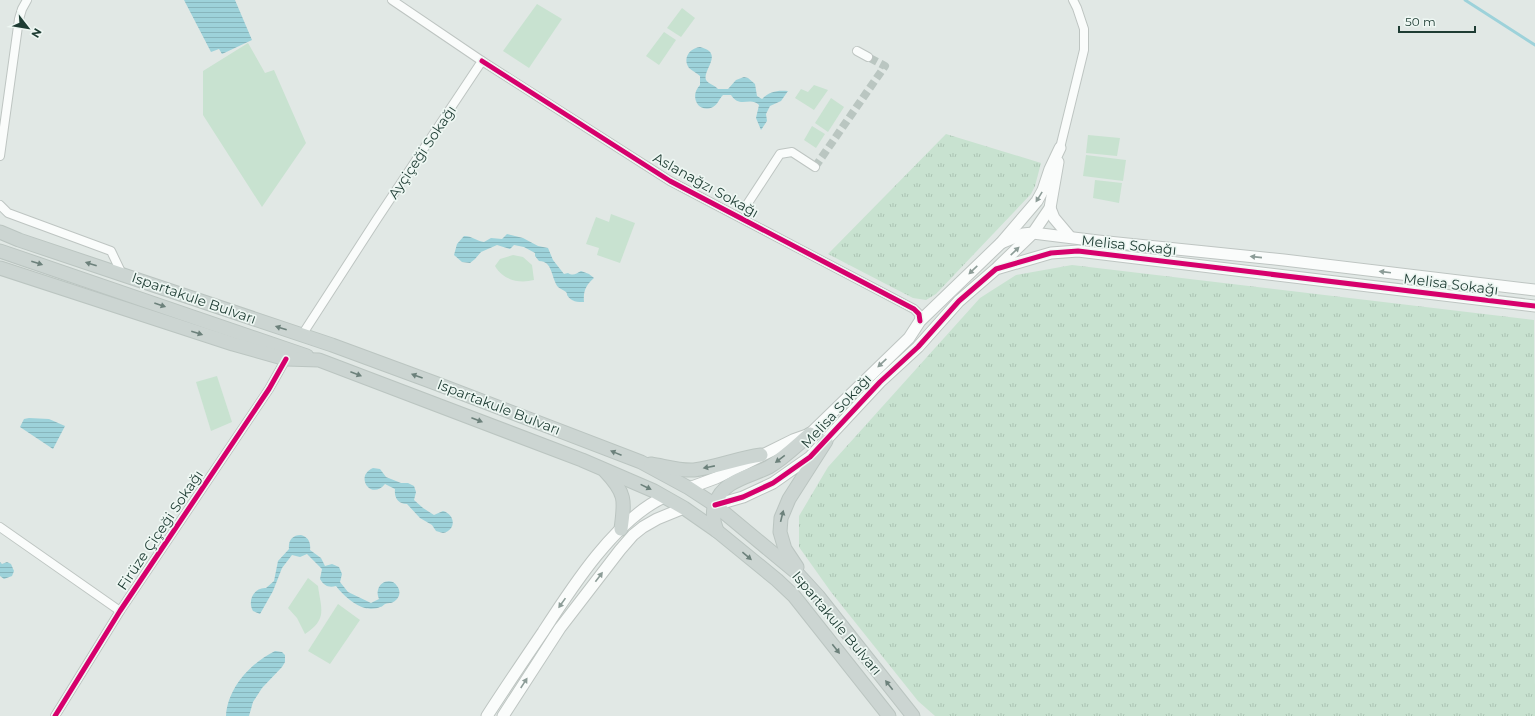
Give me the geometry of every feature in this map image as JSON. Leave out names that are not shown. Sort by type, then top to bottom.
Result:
[{"type":"main road","name":"Ispartakule Bulvarı","points":[[0,232],[19,240],[302,335],[435,383],[641,462],[689,488],[715,505],[797,573],[811,588],[913,716]]},
{"type":"main road","points":[[0,251],[319,360]]},
{"type":"main road","name":"Ispartakule Bulvarı","points":[[0,268],[187,330],[286,359],[319,360],[601,467],[638,483],[684,508],[717,530],[777,580],[794,596],[889,716]]},
{"type":"main road","points":[[717,530],[713,514],[718,495],[726,486],[769,466],[810,434]]},
{"type":"main road","points":[[811,588],[785,549],[780,532],[780,525],[781,518],[789,499],[826,441]]},
{"type":"main road","points":[[641,462],[693,470],[741,458],[761,455]]},
{"type":"main road","points":[[601,467],[619,487],[623,495],[624,508],[621,529]]},
{"type":"main road","points":[[664,497],[689,488]]},
{"type":"main road","points":[[684,508],[715,505]]},
{"type":"street","points":[[0,156],[19,20],[22,9],[27,0]]},
{"type":"street","points":[[392,0],[482,61]]},
{"type":"street","points":[[996,269],[1033,233],[1050,208],[1060,148],[1084,50],[1084,29],[1077,8],[1072,0]]},
{"type":"street","points":[[857,51],[868,57]]},
{"type":"street","name":"Aslanağzı Sokağı","points":[[482,61],[670,181],[914,309],[919,314],[920,321]]},
{"type":"street","name":"Ayçiçeği Sokağı","points":[[302,335],[482,61]]},
{"type":"street","points":[[1001,243],[1037,201],[1044,190],[1050,169],[1060,148]]},
{"type":"street","points":[[748,203],[780,154],[792,152],[815,167]]},
{"type":"street","points":[[0,205],[8,213],[111,251],[122,274]]},
{"type":"street","points":[[1050,208],[1054,218],[1070,237]]},
{"type":"street","points":[[1001,243],[1023,234],[1033,233]]},
{"type":"street","name":"Melisa Sokağı","points":[[1033,233],[1284,260],[1535,290]]},
{"type":"street","name":"Melisa Sokağı","points":[[689,488],[716,478],[792,440],[810,434],[909,338],[920,321],[1001,243]]},
{"type":"street","name":"Melisa Sokağı","points":[[715,505],[744,497],[773,483],[810,457],[880,382],[918,347],[959,301],[996,269],[1051,253],[1078,251],[1535,306]]},
{"type":"street","name":"Firüze Çiçeği Sokağı","points":[[56,716],[120,611],[264,396],[286,359]]},
{"type":"street","points":[[487,716],[582,575],[621,529],[651,503],[664,497]]},
{"type":"street","points":[[503,716],[560,628],[633,535],[657,519],[684,508]]},
{"type":"street","points":[[0,527],[120,611]]},
{"type":"green space","points":[[537,4],[562,19],[529,68],[503,51]]},
{"type":"green space","points":[[682,8],[695,18],[681,37],[667,28]]},
{"type":"green space","points":[[664,32],[676,40],[659,65],[646,56]]},
{"type":"green space","points":[[248,43],[265,73],[274,70],[306,143],[262,207],[203,115],[203,71]]},
{"type":"green space","points":[[814,85],[828,90],[814,110],[795,98],[801,89],[808,92]]},
{"type":"green space","points":[[831,98],[844,107],[828,132],[815,123]]},
{"type":"green space","points":[[812,126],[825,134],[816,148],[804,140]]},
{"type":"green space","points":[[946,134],[1041,163],[1035,186],[1031,194],[936,294],[926,300],[913,298],[828,254]]},
{"type":"green space","points":[[1088,135],[1120,138],[1117,156],[1086,153]]},
{"type":"green space","points":[[1086,155],[1126,160],[1123,181],[1083,176]]},
{"type":"green space","points":[[1095,180],[1122,183],[1119,203],[1093,198]]},
{"type":"green space","points":[[611,214],[635,223],[620,263],[597,255],[599,248],[586,244],[596,217],[609,222]]},
{"type":"green space","points":[[513,255],[523,257],[532,265],[534,280],[512,280],[502,275],[498,271],[495,266],[500,259]]},
{"type":"green space","points":[[1072,265],[1534,320],[1535,716],[935,716],[918,701],[831,592],[799,547],[799,516],[828,467],[980,298],[1016,275]]},
{"type":"green space","points":[[217,376],[232,422],[211,431],[196,382]]},
{"type":"green space","points":[[308,578],[318,586],[321,613],[317,623],[305,634],[297,618],[288,608]]},
{"type":"green space","points":[[338,604],[360,620],[330,664],[308,651]]},
{"type":"water","points":[[184,0],[235,0],[252,40],[222,54],[219,49],[211,52]]},
{"type":"water","points":[[700,47],[711,53],[712,57],[707,71],[706,80],[718,89],[728,89],[736,80],[744,77],[748,78],[755,84],[757,96],[762,99],[768,94],[774,92],[788,91],[781,101],[770,106],[766,114],[767,121],[761,130],[756,118],[759,105],[756,103],[741,102],[734,99],[731,95],[723,95],[713,107],[708,109],[699,106],[695,99],[695,94],[700,85],[700,76],[689,68],[686,61],[690,51]]},
{"type":"water","points":[[507,234],[523,238],[538,246],[548,248],[553,260],[564,274],[574,274],[581,271],[594,278],[586,288],[584,302],[577,302],[570,299],[566,292],[558,287],[547,264],[539,261],[535,256],[535,253],[524,247],[514,245],[510,249],[497,245],[481,252],[470,263],[462,262],[454,255],[457,244],[464,236],[484,242],[491,238],[502,239]]},
{"type":"water","points":[[24,419],[49,419],[65,426],[53,449],[20,427]]},
{"type":"water","points":[[373,468],[380,469],[386,477],[414,486],[416,492],[414,500],[434,515],[443,511],[447,513],[453,522],[450,529],[443,533],[436,531],[432,525],[420,518],[407,504],[399,502],[395,495],[395,489],[385,484],[380,489],[370,489],[365,481],[365,476],[367,472]]},
{"type":"water","points":[[301,535],[306,537],[310,545],[310,550],[321,558],[325,566],[332,564],[339,567],[342,574],[340,582],[348,592],[371,603],[379,599],[378,591],[381,584],[389,581],[399,588],[398,598],[394,602],[377,608],[368,609],[361,607],[349,599],[336,586],[329,587],[325,585],[320,579],[322,569],[307,554],[300,557],[292,555],[282,568],[273,591],[260,614],[253,611],[251,607],[251,599],[253,595],[258,590],[266,588],[274,581],[278,561],[289,549],[291,539],[295,536]]},
{"type":"water","points":[[0,562],[2,564],[7,562],[11,564],[14,571],[12,576],[4,579],[0,576]]},
{"type":"water","points":[[275,651],[282,652],[285,655],[285,662],[262,688],[253,702],[249,716],[226,716],[231,695],[242,677],[249,669]]},
{"type":"waterway","points":[[1465,0],[1535,45]]},
{"type":"tunnel","points":[[815,167],[885,66],[868,57]]},
{"type":"cycle path","points":[[482,61],[670,181],[914,309],[919,314],[920,321]]},
{"type":"cycle path","points":[[715,505],[743,497],[773,483],[810,457],[880,382],[918,347],[959,301],[996,269],[1051,253],[1078,251],[1535,306]]},
{"type":"cycle path","points":[[55,716],[120,611],[269,389],[286,359]]}]
